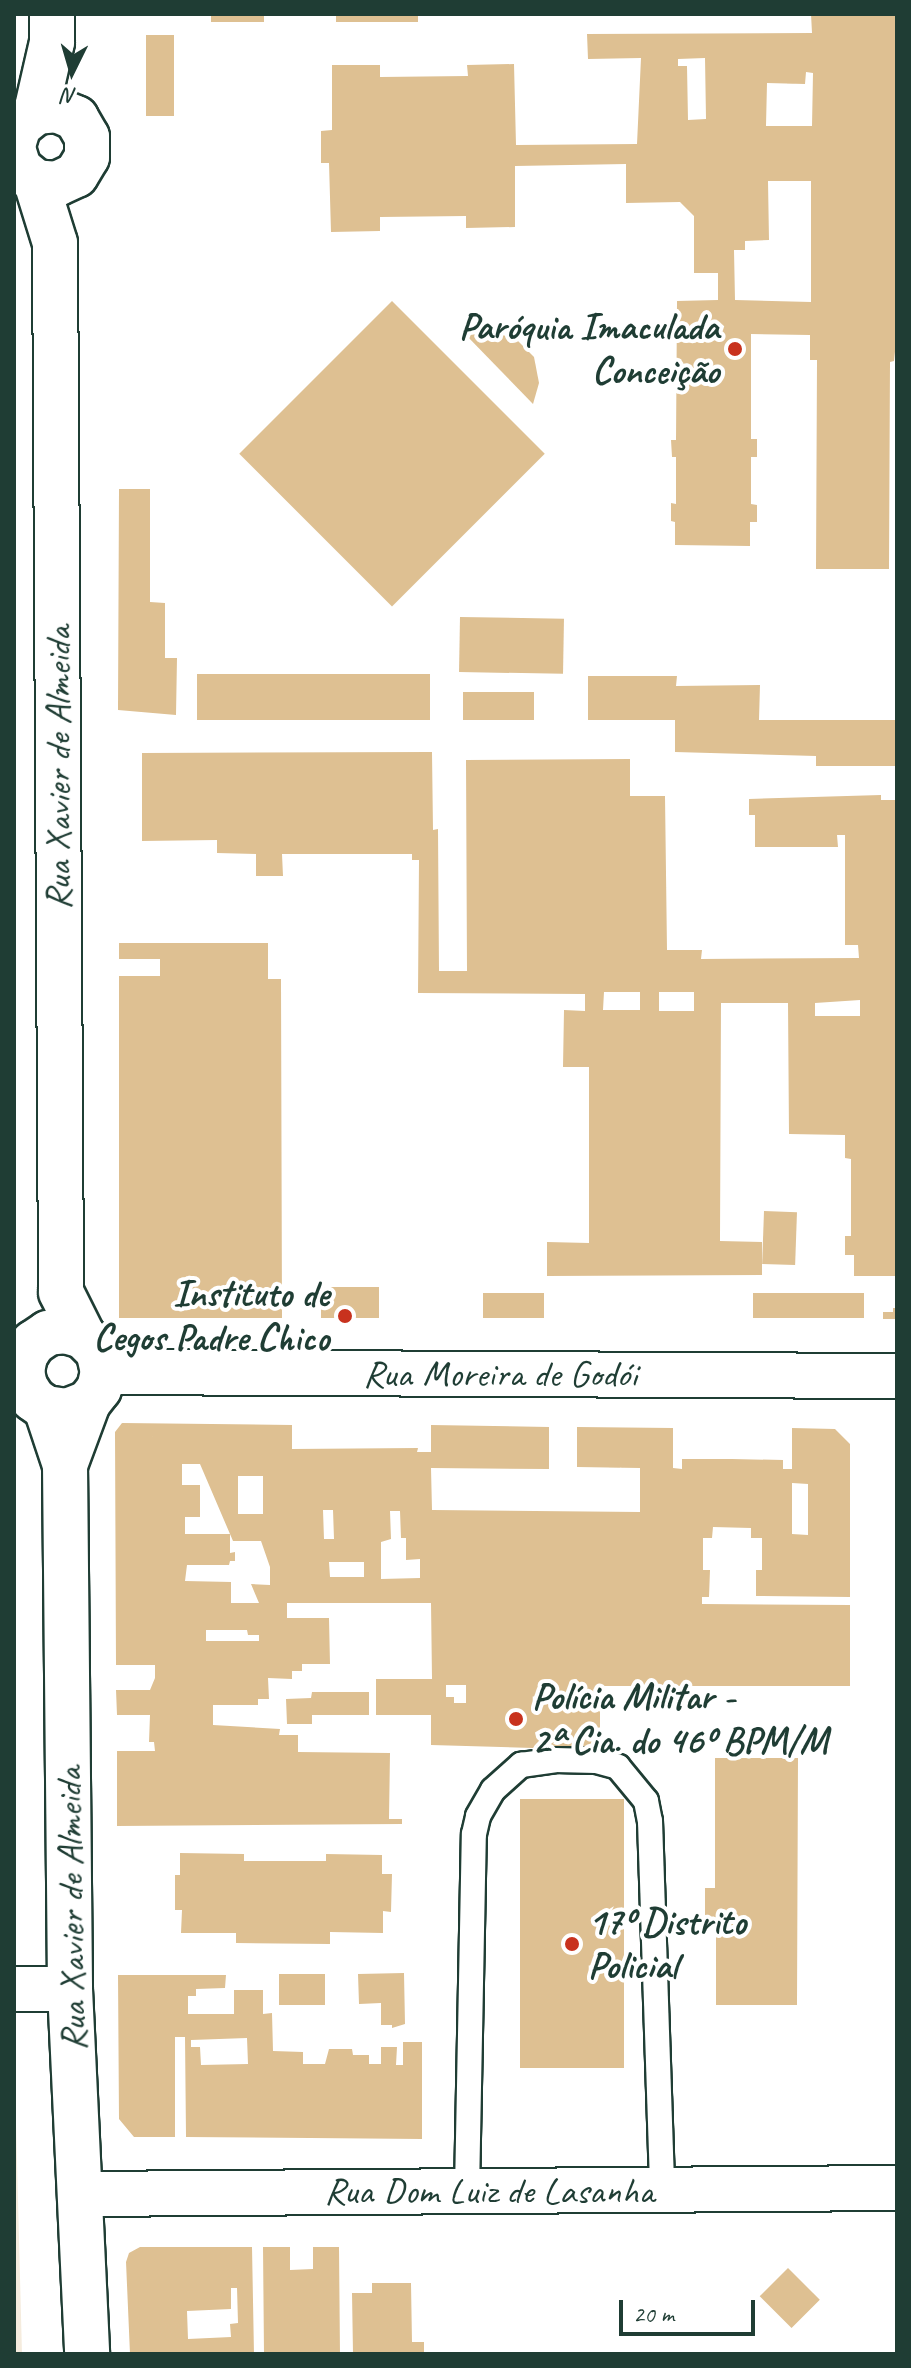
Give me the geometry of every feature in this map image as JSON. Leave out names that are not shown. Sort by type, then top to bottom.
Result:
[{"type":"street","name":"Rua Xavier de Almeida","points":[[52,28],[32,147],[55,243],[61,1292],[80,1380],[65,1465],[70,1989],[87,2354]]},
{"type":"street","name":"Rua Xavier de Almeida","points":[[23,1362],[61,1292]]},
{"type":"street","name":"Rua Moreira de Godói","points":[[23,1362],[48,1333],[66,1331],[80,1380],[897,1376]]},
{"type":"street","points":[[23,1362],[25,1386],[33,1399],[80,1380]]},
{"type":"street","points":[[14,1989],[70,1989]]},
{"type":"street","name":"Rua Dom Luiz de Lasanha","points":[[81,2194],[897,2188]]},
{"type":"lane","points":[[467,2191],[474,1834],[478,1816],[493,1790],[521,1765],[555,1760],[596,1761],[618,1767],[646,1801],[650,1821],[662,2190]]},
{"type":"shaded area","points":[[15,2085],[22,2354],[14,2354]]},
{"type":"building","points":[[211,14],[264,14],[264,22],[211,22]]},
{"type":"building","points":[[336,14],[418,14],[418,22],[336,22]]},
{"type":"building","points":[[811,14],[897,14],[897,333],[894,361],[890,362],[889,569],[816,569],[817,360],[810,360],[810,335],[751,334],[751,439],[757,439],[757,457],[751,457],[751,504],[757,505],[757,522],[750,522],[750,546],[675,545],[671,503],[676,504],[676,457],[672,457],[671,440],[676,440],[677,301],[718,300],[718,273],[694,273],[694,216],[680,202],[626,203],[626,164],[515,166],[515,227],[466,228],[466,216],[380,217],[380,231],[331,232],[329,163],[321,163],[321,131],[332,130],[332,65],[380,65],[380,77],[468,76],[467,65],[514,64],[516,145],[637,144],[641,58],[588,59],[587,34],[812,33]],"holes":[[[705,58],[706,119],[688,120],[687,66],[678,66],[678,59]],[[806,72],[813,73],[812,126],[766,126],[767,83],[805,84]],[[768,181],[811,181],[811,302],[735,300],[734,250],[745,250],[745,241],[769,240]]]},
{"type":"building","points":[[146,35],[174,35],[174,116],[146,116]]},
{"type":"building","points":[[392,301],[545,454],[392,606],[239,454]]},
{"type":"building","points":[[497,333],[517,340],[534,357],[539,383],[533,404],[465,334]]},
{"type":"building","points":[[119,489],[150,489],[150,602],[165,603],[165,658],[177,658],[176,715],[118,710]]},
{"type":"building","points":[[460,617],[564,619],[563,674],[459,672]]},
{"type":"building","points":[[197,674],[430,674],[430,720],[197,720]]},
{"type":"building","points":[[588,676],[677,676],[676,686],[760,685],[759,720],[897,720],[897,766],[816,766],[816,756],[675,752],[675,720],[588,720]]},
{"type":"building","points":[[463,692],[534,692],[534,720],[463,720]]},
{"type":"building","points":[[432,752],[433,830],[438,829],[439,971],[467,971],[466,760],[630,759],[630,796],[665,796],[667,950],[702,950],[701,959],[859,958],[858,945],[845,945],[845,835],[837,835],[838,847],[755,847],[755,815],[749,815],[749,799],[881,795],[881,800],[897,800],[897,1276],[854,1276],[854,1255],[845,1255],[845,1236],[851,1236],[851,1159],[845,1158],[845,1135],[789,1134],[788,1003],[721,1003],[720,1241],[762,1242],[762,1275],[547,1276],[547,1242],[589,1243],[589,1067],[563,1067],[564,1010],[585,1011],[585,994],[418,993],[419,860],[412,860],[412,854],[282,854],[283,876],[256,876],[256,854],[217,853],[217,840],[142,841],[142,753]],"holes":[[[604,992],[640,992],[640,1010],[603,1010]],[[659,992],[694,992],[694,1011],[659,1011]],[[860,1000],[860,1016],[815,1016],[815,1003]]]},
{"type":"building","points":[[119,943],[268,943],[268,979],[281,979],[282,1318],[119,1318],[119,976],[160,976],[160,959],[119,959]]},
{"type":"building","points":[[764,1211],[797,1212],[795,1265],[762,1264]]},
{"type":"building","points":[[321,1287],[379,1287],[379,1318],[321,1318]]},
{"type":"building","points":[[483,1293],[544,1293],[544,1318],[483,1318]]},
{"type":"building","points":[[753,1293],[864,1293],[864,1318],[753,1318]]},
{"type":"building","points":[[893,1308],[897,1308],[897,1319],[883,1319],[883,1312],[893,1312]]},
{"type":"building","points":[[122,1423],[292,1425],[292,1449],[418,1448],[417,1452],[431,1452],[431,1425],[549,1427],[549,1469],[431,1468],[432,1510],[640,1512],[640,1468],[577,1467],[577,1427],[673,1428],[673,1468],[682,1469],[682,1459],[732,1459],[783,1460],[783,1469],[792,1469],[792,1428],[835,1429],[850,1444],[850,1597],[756,1596],[756,1570],[762,1570],[762,1538],[751,1538],[751,1528],[713,1527],[712,1538],[703,1538],[703,1570],[710,1570],[709,1597],[702,1597],[702,1604],[850,1605],[850,1686],[600,1686],[600,1750],[431,1745],[431,1715],[376,1715],[376,1679],[432,1679],[431,1603],[287,1603],[287,1618],[329,1618],[330,1664],[302,1664],[302,1671],[292,1671],[292,1679],[268,1678],[269,1699],[258,1699],[258,1705],[213,1705],[213,1725],[280,1729],[279,1735],[298,1735],[298,1752],[390,1753],[389,1819],[402,1819],[402,1824],[117,1826],[117,1751],[155,1751],[154,1742],[149,1742],[150,1715],[117,1715],[116,1690],[150,1690],[155,1678],[155,1665],[116,1665],[115,1432]],"holes":[[[182,1464],[200,1464],[230,1534],[185,1534],[185,1517],[200,1517],[200,1485],[182,1485]],[[238,1476],[263,1476],[263,1514],[238,1514]],[[792,1483],[808,1484],[808,1535],[792,1534]],[[323,1510],[333,1510],[334,1539],[324,1539]],[[390,1511],[400,1511],[401,1538],[406,1538],[406,1560],[420,1559],[420,1578],[381,1579],[381,1542],[391,1539]],[[230,1534],[233,1541],[261,1541],[270,1567],[270,1585],[251,1584],[259,1603],[231,1603],[231,1582],[185,1581],[187,1565],[229,1565],[230,1561],[235,1561],[235,1552],[230,1553]],[[329,1562],[364,1562],[364,1577],[330,1577]],[[206,1630],[247,1630],[248,1635],[259,1635],[259,1641],[206,1641]],[[446,1685],[466,1685],[466,1703],[454,1703],[454,1697],[446,1697]]]},
{"type":"building","points":[[312,1692],[369,1692],[369,1715],[312,1715],[312,1724],[287,1724],[286,1699],[311,1698]]},
{"type":"building","points":[[715,1758],[798,1758],[797,2005],[716,2005],[716,1927],[705,1928],[705,1888],[715,1888]]},
{"type":"building","points":[[520,1799],[624,1799],[624,2068],[520,2068]]},
{"type":"building","points":[[180,1853],[244,1854],[244,1861],[326,1861],[326,1854],[382,1855],[382,1874],[392,1874],[391,1912],[383,1911],[383,1933],[330,1932],[330,1944],[236,1943],[236,1933],[181,1933],[182,1910],[175,1910],[175,1875],[180,1875]]},
{"type":"building","points":[[404,1973],[405,2024],[392,2028],[392,2025],[381,2025],[381,2003],[359,2004],[358,1974]]},
{"type":"building","points":[[279,1974],[325,1974],[325,2005],[279,2005]]},
{"type":"building","points":[[118,1975],[226,1975],[225,1988],[196,1989],[196,1996],[188,1996],[188,2014],[234,2014],[234,1990],[263,1990],[263,2014],[272,2013],[273,2051],[303,2052],[303,2064],[325,2064],[329,2049],[352,2049],[353,2055],[369,2055],[369,2064],[381,2064],[381,2047],[397,2047],[396,2065],[403,2065],[403,2042],[422,2042],[422,2139],[186,2137],[185,2037],[175,2037],[175,2137],[134,2137],[119,2119]],"holes":[[[247,2038],[248,2064],[201,2065],[200,2047],[191,2047],[191,2040]]]},
{"type":"building","points":[[140,2247],[252,2247],[254,2354],[130,2354],[126,2262],[129,2253]],"holes":[[[231,2288],[237,2288],[238,2323],[230,2324],[231,2337],[188,2339],[187,2311],[231,2309]]]},
{"type":"building","points":[[263,2247],[290,2247],[290,2270],[313,2269],[313,2247],[339,2247],[340,2354],[264,2354]]},
{"type":"building","points":[[788,2268],[820,2300],[792,2328],[760,2296]]},
{"type":"building","points":[[372,2283],[411,2283],[412,2342],[424,2342],[424,2354],[353,2354],[352,2293],[372,2293]]},
{"type":"place","name":"Paróquia Imaculada Conceição","points":[[735,349]]},
{"type":"place","name":"Instituto de Cegos Padre Chico","points":[[345,1316]]},
{"type":"place","name":"Polícia Militar - 2ª Cia. do 46º BPM/M","points":[[516,1719]]},
{"type":"place","name":"17º Distrito Policial","points":[[572,1944]]}]
